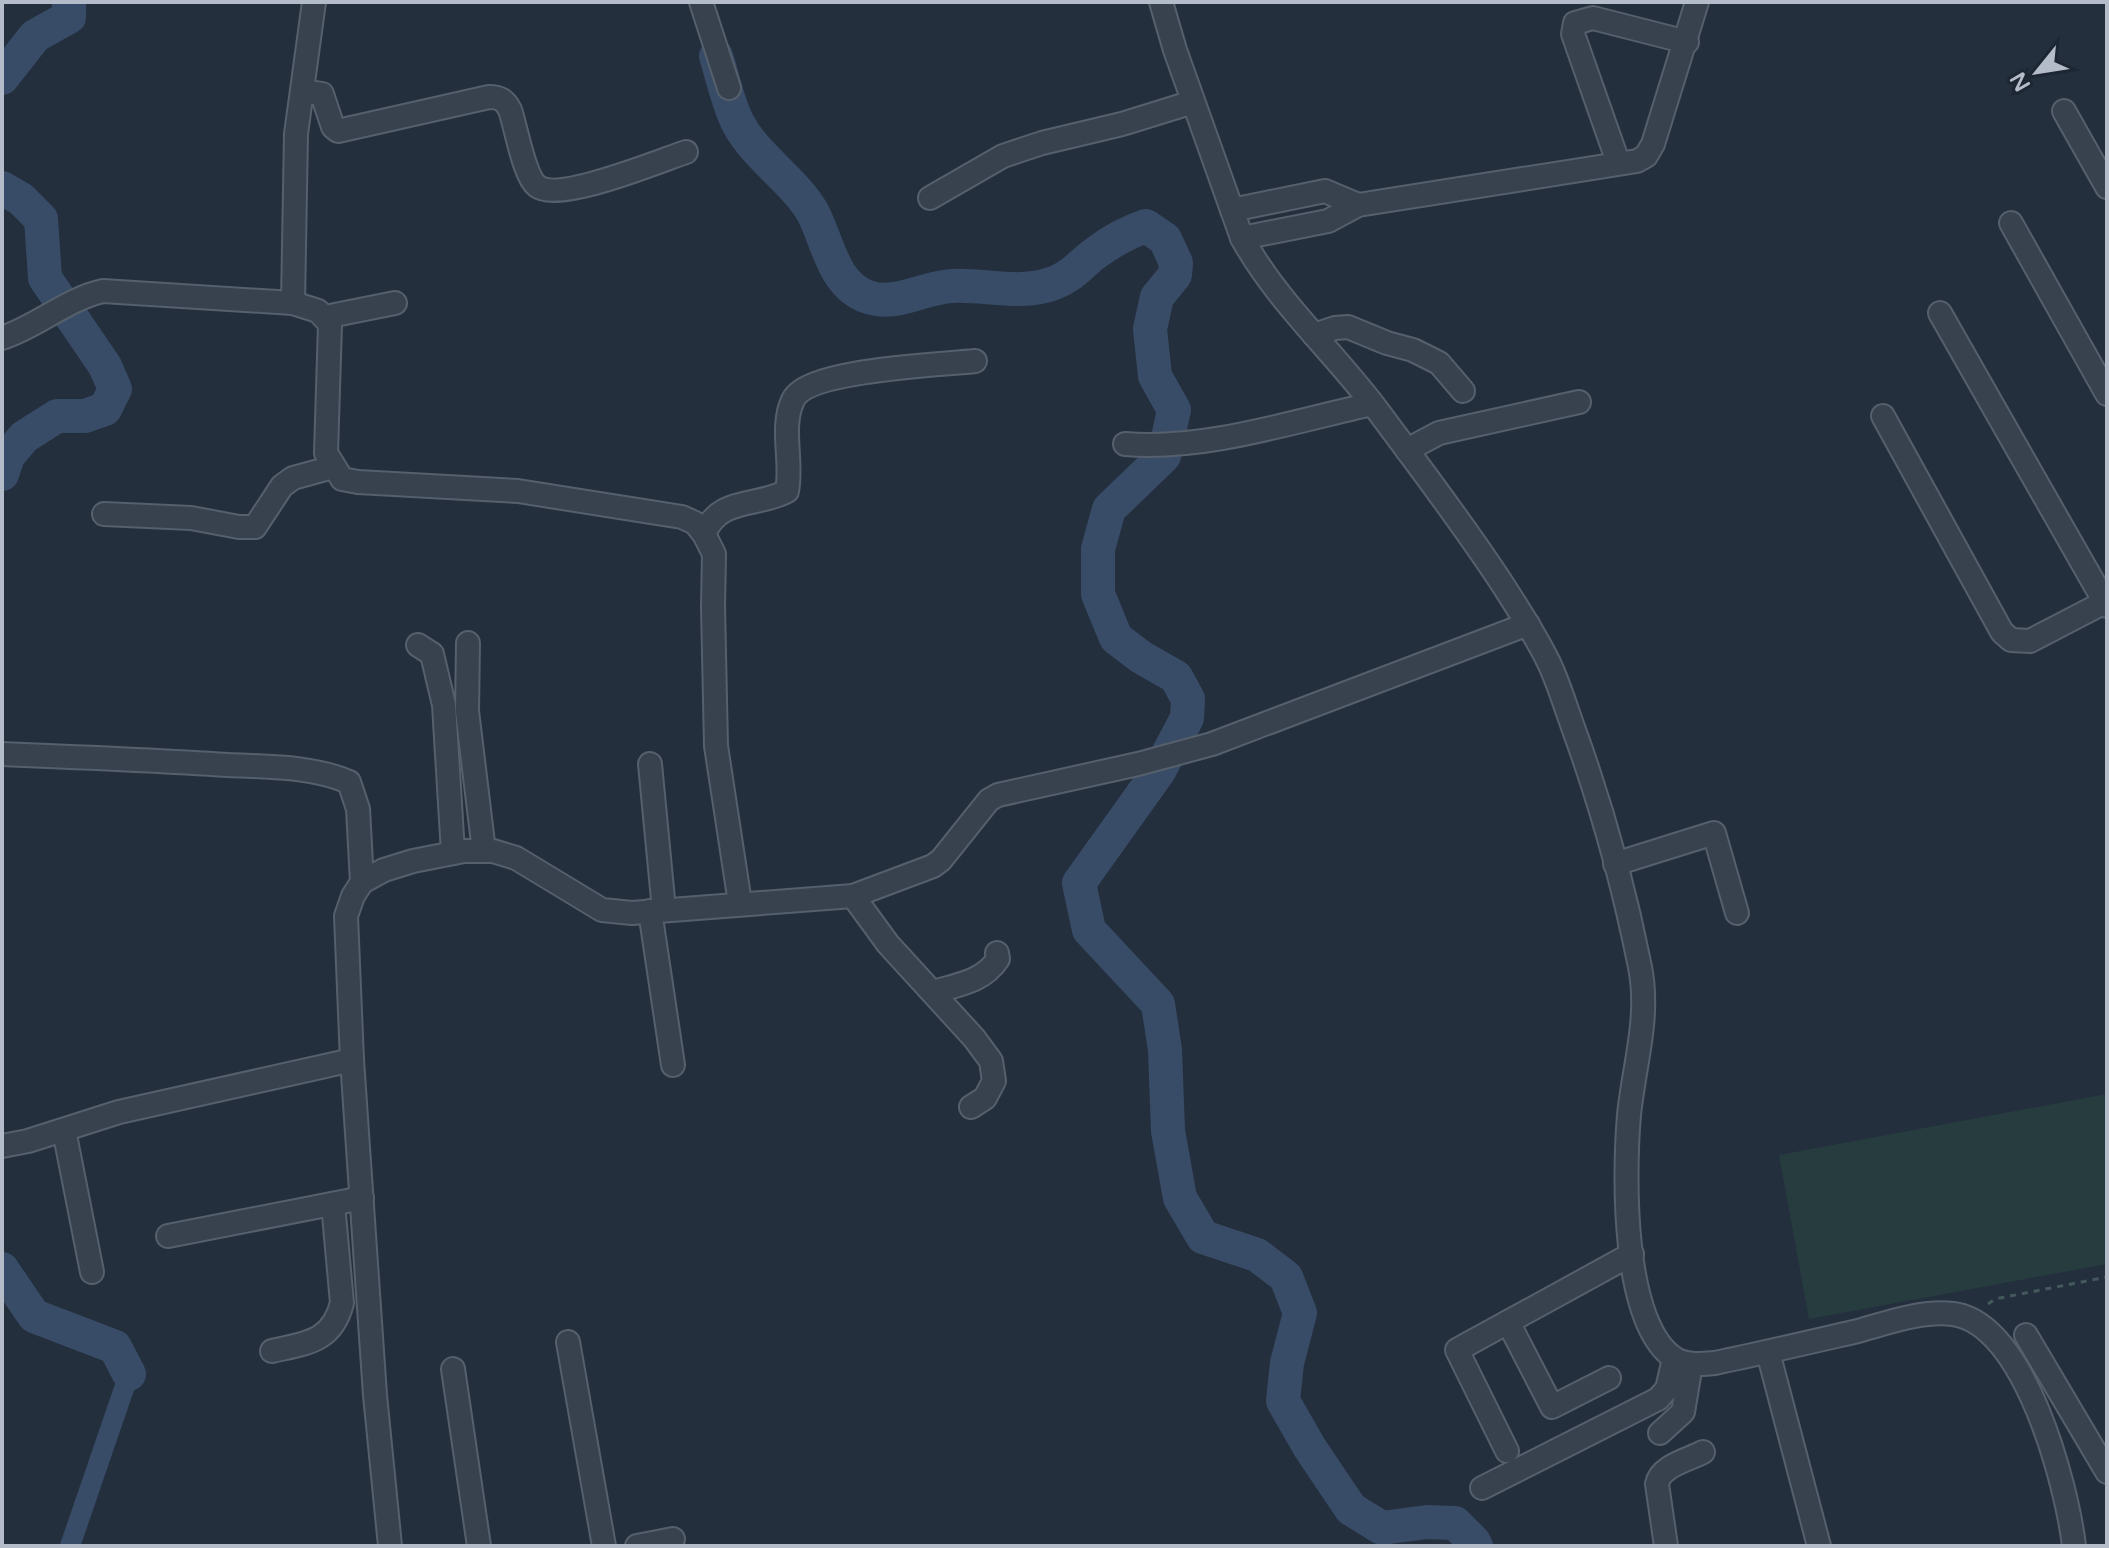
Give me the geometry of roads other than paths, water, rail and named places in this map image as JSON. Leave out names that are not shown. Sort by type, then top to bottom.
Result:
[{"type":"street","points":[[293,303],[296,134],[314,2]]},
{"type":"street","points":[[701,2],[729,88]]},
{"type":"street","points":[[1161,2],[1193,102],[1247,247],[1281,298],[1372,404],[1465,527],[1550,664],[1574,730],[1629,911],[1644,987],[1644,1019],[1629,1117],[1628,1228],[1643,1314],[1654,1339],[1683,1361],[1715,1363],[1904,1319],[1944,1313],[1968,1318],[1982,1327],[2009,1358],[2025,1383],[2056,1457],[2074,1546]]},
{"type":"street","points":[[1247,247],[1328,221],[1358,205],[1637,161],[1646,156],[1653,144],[1697,2]]},
{"type":"street","points":[[1618,162],[1573,34],[1575,23],[1593,18],[1687,42]]},
{"type":"street","points":[[302,91],[322,94],[333,127],[338,131],[499,97],[510,110],[530,178],[538,187],[552,191],[577,189],[686,152]]},
{"type":"street","points":[[930,198],[1003,156],[1193,102]]},
{"type":"street","points":[[2064,111],[2107,187]]},
{"type":"street","points":[[1232,210],[1325,191],[1358,205]]},
{"type":"street","points":[[2011,223],[2107,394]]},
{"type":"street","points":[[2,338],[22,331],[87,295],[103,291],[293,303],[318,311],[330,324],[326,453],[342,479],[518,491],[682,517],[695,523],[714,554],[716,746],[740,903]]},
{"type":"street","points":[[325,317],[395,303]]},
{"type":"street","points":[[1883,416],[2002,632],[2011,640],[2030,641],[2106,603],[1940,313]]},
{"type":"street","points":[[1314,335],[1348,327],[1421,353],[1439,363],[1463,391]]},
{"type":"street","points":[[704,534],[711,519],[724,510],[787,491],[790,477],[789,413],[793,398],[808,385],[835,376],[975,361]]},
{"type":"street","points":[[1407,450],[1439,433],[1579,402]]},
{"type":"street","points":[[1125,444],[1152,447],[1198,443],[1372,404]]},
{"type":"street","points":[[104,514],[191,518],[255,527],[282,486],[293,478],[333,467]]},
{"type":"street","points":[[362,882],[384,870],[413,861],[453,853],[493,851],[516,858],[602,910],[632,913],[853,896],[933,866],[989,800],[998,795],[1212,744],[1528,624]]},
{"type":"street","points":[[468,643],[467,711],[484,851]]},
{"type":"street","points":[[418,645],[432,654],[444,705],[453,853]]},
{"type":"street","points":[[2,754],[294,769],[332,775],[349,782],[358,809],[362,882],[346,916],[352,1060],[375,1395],[390,1546]]},
{"type":"street","points":[[650,764],[657,911],[673,1065]]},
{"type":"street","points":[[1615,864],[1714,833],[1737,913]]},
{"type":"street","points":[[853,896],[888,944],[974,1038],[991,1061],[994,1081],[985,1098],[971,1107]]},
{"type":"street","points":[[933,992],[979,978],[993,966],[998,959],[997,953]]},
{"type":"street","points":[[2,1146],[119,1112],[352,1060]]},
{"type":"street","points":[[64,1130],[92,1272]]},
{"type":"street","points":[[168,1236],[362,1198]]},
{"type":"street","points":[[272,1351],[314,1341],[325,1335],[338,1318],[342,1303],[333,1204]]},
{"type":"street","points":[[1507,1451],[1457,1350],[1632,1254]]},
{"type":"street","points":[[1508,1322],[1552,1407],[1609,1378]]},
{"type":"street","points":[[2026,1335],[2107,1472]]},
{"type":"street","points":[[568,1342],[604,1546]]},
{"type":"street","points":[[1768,1352],[1819,1546]]},
{"type":"street","points":[[1660,1433],[1683,1412],[1683,1361]]},
{"type":"street","points":[[1482,1488],[1658,1399],[1683,1361]]},
{"type":"street","points":[[453,1369],[479,1546]]},
{"type":"street","points":[[1666,1546],[1658,1477],[1703,1452]]},
{"type":"street","points":[[637,1546],[673,1539]]},
{"type":"waterway","points":[[2,78],[35,36],[69,17],[69,2]]},
{"type":"waterway","points":[[716,56],[739,125],[805,201],[839,273],[856,291],[868,297],[889,300],[952,286],[1041,287],[1065,278],[1106,246],[1138,229],[1146,226],[1165,239],[1176,263],[1175,275],[1157,297],[1150,329],[1155,376],[1174,410],[1164,456],[1109,509],[1098,549],[1098,594],[1116,638],[1176,677],[1188,699],[1187,718],[1159,771],[1079,883],[1089,930],[1158,1004],[1165,1050],[1168,1131],[1180,1198],[1203,1237],[1257,1255],[1286,1277],[1300,1313],[1287,1363],[1283,1401],[1310,1448],[1351,1509],[1382,1528],[1427,1522],[1455,1523],[1476,1546]]},
{"type":"waterway","points":[[2,188],[21,199],[41,219],[45,278],[105,366],[115,389],[105,409],[85,416],[57,416],[24,437],[8,456],[2,474]]},
{"type":"waterway","points":[[2,1269],[34,1316],[115,1347],[129,1374]]},
{"type":"waterway","points":[[70,1546],[129,1374]]}]
